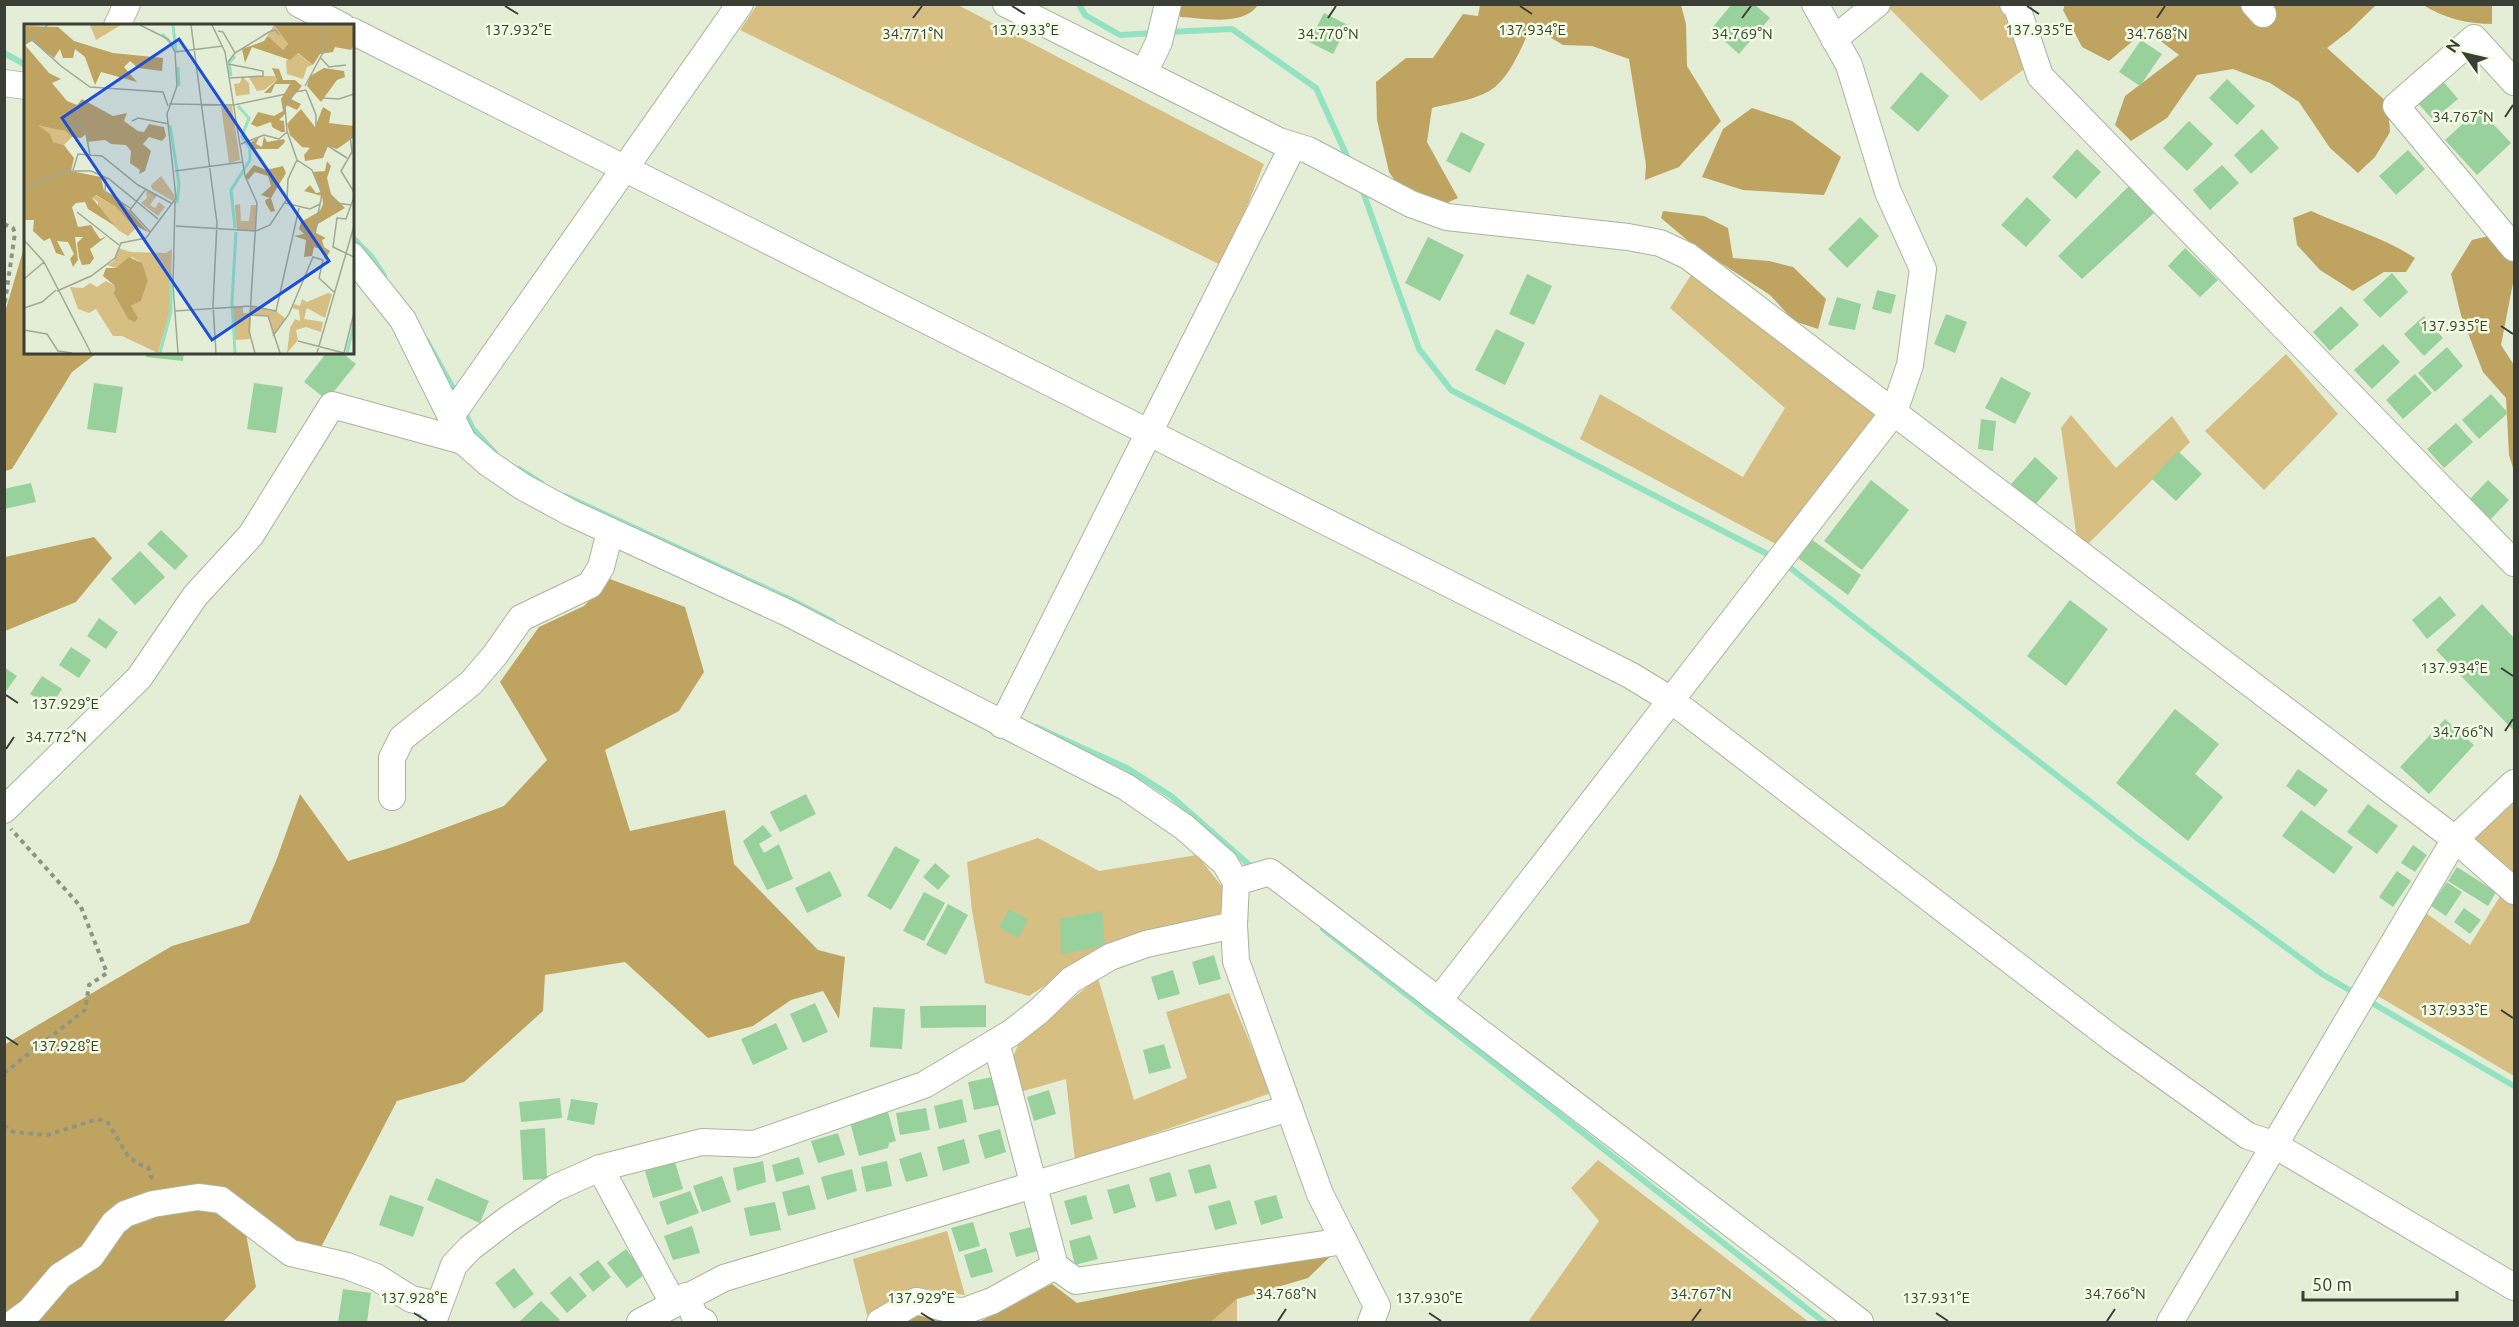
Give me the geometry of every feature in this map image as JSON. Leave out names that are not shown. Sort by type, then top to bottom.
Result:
[{"type":"street","points":[[118,24],[127,4]]},
{"type":"street","points":[[300,4],[338,24]]},
{"type":"street","points":[[451,416],[740,4]]},
{"type":"street","points":[[1006,4],[1293,146],[1308,150],[1411,204],[1447,217],[1628,237],[1660,243],[1688,256],[2455,839],[2514,891]]},
{"type":"street","points":[[1144,73],[1159,42],[1168,4]]},
{"type":"street","points":[[1439,1000],[1894,412],[1910,365],[1923,269],[1888,192],[1849,65],[1815,4]]},
{"type":"street","points":[[1834,39],[1877,4]]},
{"type":"street","points":[[2013,4],[2017,7],[2040,76],[2514,563]]},
{"type":"street","points":[[354,32],[1630,675],[1671,700],[2114,1040],[2248,1136],[2273,1144],[2514,1287]]},
{"type":"street","points":[[2514,82],[2474,38],[2396,106],[2514,248]]},
{"type":"street","points":[[4,83],[24,86]]},
{"type":"street","points":[[1002,724],[1293,146]]},
{"type":"street","points":[[354,258],[404,320],[463,441],[488,463],[524,487],[571,513],[790,614],[1126,788],[1184,827],[1225,862],[1236,882],[1234,925],[1236,961],[1320,1194],[1377,1306],[1371,1323]]},
{"type":"street","points":[[4,810],[140,678],[195,596],[251,535],[332,405],[463,441]]},
{"type":"street","points":[[392,797],[392,758],[402,738],[471,683],[495,655],[521,618],[590,585],[602,567],[610,532]]},
{"type":"street","points":[[2170,1323],[2273,1144],[2455,839],[2514,783]]},
{"type":"street","points":[[1236,882],[1270,872],[1860,1323]]},
{"type":"street","points":[[15,1323],[30,1311],[60,1276],[92,1256],[114,1223],[125,1214],[153,1204],[198,1197],[221,1200],[291,1253],[347,1266],[376,1277],[435,1314],[454,1265],[470,1248],[555,1188],[600,1168],[702,1142],[754,1144],[924,1084],[996,1042],[1039,1011],[1071,980],[1110,957],[1146,944],[1234,925]]},
{"type":"street","points":[[996,1042],[1055,1266],[1076,1281],[1344,1241]]},
{"type":"street","points":[[640,1323],[724,1278],[1289,1108]]},
{"type":"street","points":[[600,1168],[680,1300],[695,1317],[704,1323]]},
{"type":"street","points":[[880,1323],[916,1301],[962,1312],[992,1301],[1055,1266]]},
{"type":"path","points":[[4,224],[13,228],[15,233],[4,309]]},
{"type":"path","points":[[4,822],[81,907],[107,973],[89,985],[85,1010],[4,1073]]},
{"type":"path","points":[[4,1125],[13,1132],[47,1135],[98,1119],[108,1123],[128,1156],[138,1164],[148,1167],[151,1177],[159,1183]]},
{"type":"shaded area","points":[[2065,4],[2376,5],[2327,48],[2388,103],[2390,132],[2375,157],[2358,173],[2330,148],[2299,102],[2270,83],[2233,69],[2197,75],[2167,118],[2131,141],[2115,125],[2125,96],[2179,55],[2146,30],[2109,61],[2082,47],[2063,10]]},
{"type":"shaded area","points":[[757,5],[958,5],[1264,164],[1223,266],[740,30]]},
{"type":"shaded area","points":[[1180,5],[1258,5],[1243,16],[1222,20],[1180,17]]},
{"type":"shaded area","points":[[1480,5],[1681,5],[1686,24],[1687,66],[1721,121],[1679,167],[1645,180],[1646,165],[1629,59],[1592,46],[1563,45],[1531,26],[1511,67],[1495,87],[1473,98],[1432,108],[1427,142],[1458,198],[1442,205],[1411,204],[1389,172],[1377,120],[1376,82],[1406,58],[1433,58],[1463,14],[1478,16]]},
{"type":"shaded area","points":[[1886,5],[2013,5],[2035,61],[1981,101]]},
{"type":"shaded area","points":[[2423,5],[2492,5],[2492,24],[2456,19]]},
{"type":"shaded area","points":[[1752,108],[1792,121],[1841,157],[1824,195],[1743,190],[1702,177],[1723,129]]},
{"type":"shaded area","points":[[1663,211],[1704,216],[1728,228],[1733,258],[1769,261],[1793,267],[1826,299],[1818,329],[1794,321],[1770,295],[1693,245],[1661,218]]},
{"type":"shaded area","points":[[2311,211],[2377,238],[2415,258],[2406,272],[2384,272],[2353,291],[2320,270],[2297,245],[2293,218]]},
{"type":"shaded area","points":[[2493,235],[2514,250],[2514,278],[2501,345],[2514,365],[2514,471],[2509,455],[2506,398],[2483,372],[2461,315],[2451,274],[2472,240]]},
{"type":"shaded area","points":[[24,247],[24,354],[96,354],[72,372],[12,469],[5,471],[5,312]]},
{"type":"shaded area","points":[[1698,264],[1894,412],[1787,550],[1580,439],[1600,394],[1743,477],[1785,408],[1670,308]]},
{"type":"shaded area","points":[[2286,354],[2338,414],[2264,490],[2205,431]]},
{"type":"shaded area","points":[[2071,415],[2116,468],[2172,416],[2190,442],[2079,553],[2061,428]]},
{"type":"shaded area","points":[[94,537],[112,558],[76,602],[5,631],[5,557]]},
{"type":"shaded area","points":[[610,579],[685,607],[704,672],[679,711],[605,750],[630,831],[725,810],[734,864],[818,950],[845,957],[839,1019],[823,991],[791,1000],[753,1026],[708,1038],[625,962],[545,975],[543,1011],[464,1082],[397,1101],[318,1253],[244,1223],[256,1287],[223,1322],[5,1322],[4,1045],[172,946],[249,923],[276,861],[300,794],[348,861],[396,846],[504,806],[547,760],[500,682],[539,627],[584,606]]},
{"type":"shaded area","points":[[2514,788],[2514,882],[2459,843]]},
{"type":"shaded area","points":[[1038,838],[1099,871],[1197,855],[1228,894],[1218,920],[1113,941],[1029,996],[985,983],[972,911],[967,862]]},
{"type":"shaded area","points":[[2507,885],[2514,891],[2514,1076],[2366,989],[2415,905],[2470,945]]},
{"type":"shaded area","points":[[1098,978],[1134,1100],[1187,1078],[1166,1012],[1229,993],[1271,1093],[1075,1161],[1066,1079],[1020,1092],[1012,1060],[1019,1042]]},
{"type":"shaded area","points":[[1598,1160],[1809,1322],[1528,1322],[1599,1221],[1571,1188]]},
{"type":"shaded area","points":[[947,1231],[965,1295],[919,1288],[867,1315],[853,1259]]},
{"type":"shaded area","points":[[1337,1250],[1308,1278],[1237,1299],[1211,1322],[979,1322],[1052,1284],[1077,1303]]},
{"type":"shaded area","points":[[1237,1299],[1237,1322],[1211,1322]]},
{"type":"shaded area","points":[[919,1313],[952,1322],[901,1322]]},
{"type":"building","points":[[1732,4],[1754,4],[1770,18],[1739,54],[1711,29]]},
{"type":"building","points":[[1324,13],[1348,25],[1333,54],[1309,42]]},
{"type":"building","points":[[2141,40],[2162,54],[2140,86],[2119,72]]},
{"type":"building","points":[[1921,72],[1949,96],[1918,132],[1890,108]]},
{"type":"building","points":[[2227,79],[2255,106],[2237,125],[2209,98]]},
{"type":"building","points":[[2442,80],[2458,99],[2433,120],[2416,101]]},
{"type":"building","points":[[2479,109],[2511,143],[2477,175],[2445,140]]},
{"type":"building","points":[[2189,121],[2213,144],[2187,171],[2163,148]]},
{"type":"building","points":[[2262,129],[2279,148],[2251,174],[2234,155]]},
{"type":"building","points":[[1461,132],[1485,144],[1470,173],[1446,161]]},
{"type":"building","points":[[2077,149],[2101,172],[2076,199],[2052,177]]},
{"type":"building","points":[[2408,150],[2425,169],[2396,195],[2379,176]]},
{"type":"building","points":[[2222,165],[2239,183],[2210,210],[2193,190]]},
{"type":"building","points":[[2130,185],[2154,213],[2082,279],[2058,256]]},
{"type":"building","points":[[2027,197],[2051,220],[2026,247],[2001,225]]},
{"type":"building","points":[[1860,217],[1879,236],[1847,268],[1828,249]]},
{"type":"building","points":[[1428,237],[1464,255],[1440,301],[1405,283]]},
{"type":"building","points":[[2185,248],[2218,280],[2200,297],[2168,266]]},
{"type":"building","points":[[2392,273],[2408,292],[2380,318],[2363,300]]},
{"type":"building","points":[[1527,274],[1552,286],[1534,325],[1509,314]]},
{"type":"building","points":[[1877,290],[1896,295],[1891,314],[1872,309]]},
{"type":"building","points":[[1837,297],[1861,304],[1855,330],[1828,325]]},
{"type":"building","points":[[2341,306],[2359,325],[2330,351],[2313,332]]},
{"type":"building","points":[[1946,314],[1967,322],[1955,353],[1934,344]]},
{"type":"building","points":[[2424,316],[2443,338],[2424,356],[2404,334]]},
{"type":"building","points":[[1496,329],[1525,343],[1505,385],[1475,370]]},
{"type":"building","points":[[2383,344],[2400,362],[2372,389],[2354,370]]},
{"type":"building","points":[[2447,347],[2463,366],[2435,392],[2418,373]]},
{"type":"building","points":[[147,354],[184,354],[183,361],[146,357]]},
{"type":"building","points":[[325,354],[344,354],[356,364],[327,400],[304,382]]},
{"type":"building","points":[[2415,374],[2432,393],[2403,419],[2386,400]]},
{"type":"building","points":[[2001,377],[2031,393],[2015,424],[1985,408]]},
{"type":"building","points":[[94,383],[123,387],[116,433],[87,429]]},
{"type":"building","points":[[254,383],[283,387],[276,433],[247,429]]},
{"type":"building","points":[[2491,394],[2508,413],[2479,439],[2462,420]]},
{"type":"building","points":[[1981,419],[1996,421],[1993,451],[1978,449]]},
{"type":"building","points":[[2456,423],[2473,442],[2444,468],[2427,449]]},
{"type":"building","points":[[2178,451],[2202,474],[2176,501],[2152,479]]},
{"type":"building","points":[[2035,457],[2058,478],[2035,505],[2011,484]]},
{"type":"building","points":[[1871,480],[1909,510],[1862,570],[1824,541]]},
{"type":"building","points":[[2488,480],[2509,500],[2490,520],[2469,500]]},
{"type":"building","points":[[31,483],[36,502],[4,509],[4,489]]},
{"type":"building","points":[[161,530],[188,556],[175,570],[147,544]]},
{"type":"building","points":[[1811,539],[1861,575],[1848,595],[1798,558]]},
{"type":"building","points":[[140,551],[165,577],[135,605],[111,579]]},
{"type":"building","points":[[2440,596],[2456,615],[2427,639],[2412,620]]},
{"type":"building","points":[[2070,600],[2108,629],[2066,686],[2027,656]]},
{"type":"building","points":[[2482,604],[2514,638],[2514,731],[2436,650]]},
{"type":"building","points":[[99,618],[118,632],[106,649],[87,636]]},
{"type":"building","points":[[71,647],[91,660],[79,678],[59,665]]},
{"type":"building","points":[[4,667],[17,676],[4,694]]},
{"type":"building","points":[[42,676],[62,689],[50,707],[30,694]]},
{"type":"building","points":[[2175,709],[2219,744],[2195,774],[2223,797],[2188,841],[2116,783]]},
{"type":"building","points":[[2445,719],[2474,745],[2429,794],[2400,767]]},
{"type":"building","points":[[2298,769],[2328,790],[2315,807],[2286,786]]},
{"type":"building","points":[[806,794],[816,814],[780,832],[770,812]]},
{"type":"building","points":[[2368,804],[2398,826],[2377,854],[2347,832]]},
{"type":"building","points":[[2301,810],[2353,847],[2334,874],[2282,836]]},
{"type":"building","points":[[763,825],[772,836],[759,844],[764,853],[779,844],[793,879],[767,890],[743,841]]},
{"type":"building","points":[[2413,845],[2427,855],[2415,872],[2401,863]]},
{"type":"building","points":[[895,846],[920,860],[891,910],[867,896]]},
{"type":"building","points":[[935,863],[950,876],[938,890],[923,877]]},
{"type":"building","points":[[2457,867],[2496,892],[2488,906],[2448,881]]},
{"type":"building","points":[[830,871],[842,896],[807,913],[795,888]]},
{"type":"building","points":[[2397,871],[2411,881],[2393,907],[2379,897]]},
{"type":"building","points":[[2447,882],[2462,892],[2446,916],[2431,906]]},
{"type":"building","points":[[924,892],[945,903],[924,941],[903,931]]},
{"type":"building","points":[[948,904],[968,915],[946,955],[926,945]]},
{"type":"building","points":[[2464,908],[2481,920],[2470,934],[2454,922]]},
{"type":"building","points":[[1009,909],[1028,919],[1019,938],[999,928]]},
{"type":"building","points":[[1102,911],[1105,946],[1061,954],[1060,919]]},
{"type":"building","points":[[1214,955],[1221,979],[1199,985],[1192,962]]},
{"type":"building","points":[[1173,970],[1180,994],[1158,1000],[1151,977]]},
{"type":"building","points":[[815,1003],[828,1032],[803,1043],[790,1014]]},
{"type":"building","points":[[986,1005],[986,1027],[921,1028],[920,1006]]},
{"type":"building","points":[[873,1007],[905,1009],[902,1049],[870,1047]]},
{"type":"building","points":[[776,1023],[788,1049],[753,1065],[741,1039]]},
{"type":"building","points":[[1164,1044],[1171,1068],[1149,1074],[1143,1050]]},
{"type":"building","points":[[997,1076],[1003,1104],[974,1110],[968,1082]]},
{"type":"building","points":[[1049,1090],[1056,1114],[1034,1121],[1027,1097]]},
{"type":"building","points":[[560,1098],[562,1118],[521,1122],[519,1102]]},
{"type":"building","points":[[571,1099],[598,1103],[594,1125],[567,1120]]},
{"type":"building","points":[[962,1099],[967,1122],[939,1129],[934,1106]]},
{"type":"building","points":[[926,1108],[930,1130],[900,1135],[896,1113]]},
{"type":"building","points":[[888,1112],[896,1141],[889,1143],[888,1148],[859,1156],[850,1122]]},
{"type":"building","points":[[545,1128],[547,1179],[523,1180],[520,1130]]},
{"type":"building","points":[[1000,1129],[1006,1152],[985,1159],[978,1135]]},
{"type":"building","points":[[838,1133],[845,1155],[818,1163],[811,1141]]},
{"type":"building","points":[[964,1139],[970,1163],[943,1171],[937,1147]]},
{"type":"building","points":[[921,1152],[928,1176],[906,1182],[899,1159]]},
{"type":"building","points":[[799,1157],[804,1174],[776,1182],[772,1165]]},
{"type":"building","points":[[763,1161],[766,1182],[737,1191],[733,1168]]},
{"type":"building","points":[[887,1161],[892,1186],[866,1192],[861,1167]]},
{"type":"building","points":[[675,1162],[683,1189],[653,1198],[645,1171]]},
{"type":"building","points":[[1210,1164],[1217,1188],[1195,1194],[1188,1170]]},
{"type":"building","points":[[852,1169],[857,1191],[827,1200],[821,1177]]},
{"type":"building","points":[[1170,1172],[1177,1196],[1156,1202],[1149,1178]]},
{"type":"building","points":[[722,1176],[731,1202],[702,1212],[693,1186]]},
{"type":"building","points":[[436,1178],[489,1201],[480,1223],[427,1200]]},
{"type":"building","points":[[1129,1184],[1136,1207],[1114,1214],[1107,1190]]},
{"type":"building","points":[[809,1185],[816,1209],[788,1216],[782,1192]]},
{"type":"building","points":[[690,1191],[699,1213],[667,1225],[659,1202]]},
{"type":"building","points":[[390,1195],[424,1207],[413,1237],[379,1225]]},
{"type":"building","points":[[1086,1195],[1093,1219],[1071,1225],[1064,1201]]},
{"type":"building","points":[[1276,1195],[1283,1218],[1261,1225],[1254,1201]]},
{"type":"building","points":[[1230,1200],[1237,1224],[1215,1230],[1208,1206]]},
{"type":"building","points":[[775,1202],[781,1230],[750,1236],[744,1208]]},
{"type":"building","points":[[973,1222],[980,1246],[959,1252],[951,1228]]},
{"type":"building","points":[[692,1226],[700,1253],[673,1260],[664,1236]]},
{"type":"building","points":[[1031,1227],[1038,1251],[1016,1257],[1009,1233]]},
{"type":"building","points":[[1090,1235],[1098,1259],[1075,1265],[1069,1241]]},
{"type":"building","points":[[986,1248],[993,1272],[971,1278],[964,1255]]},
{"type":"building","points":[[626,1249],[645,1274],[627,1288],[607,1263]]},
{"type":"building","points":[[598,1260],[611,1277],[593,1292],[579,1274]]},
{"type":"building","points":[[514,1268],[534,1294],[514,1309],[495,1283]]},
{"type":"building","points":[[570,1276],[587,1296],[567,1313],[550,1293]]},
{"type":"building","points":[[343,1289],[371,1293],[367,1322],[338,1322]]},
{"type":"building","points":[[541,1301],[560,1320],[557,1322],[519,1322]]},
{"type":"waterway","points":[[1079,4],[1085,15],[1120,35],[1154,33]]},
{"type":"waterway","points":[[1167,32],[1232,29],[1316,88],[1350,163]]},
{"type":"waterway","points":[[4,53],[24,64]]},
{"type":"waterway","points":[[1362,189],[1419,349],[1451,390],[1775,558]]},
{"type":"waterway","points":[[354,239],[371,256],[384,276]]},
{"type":"waterway","points":[[426,340],[458,397]]},
{"type":"waterway","points":[[463,409],[473,429],[495,453]]},
{"type":"waterway","points":[[519,469],[541,483]]},
{"type":"waterway","points":[[565,496],[789,599],[833,622]]},
{"type":"waterway","points":[[1784,563],[2137,838],[2322,974],[2358,995]]},
{"type":"waterway","points":[[1036,727],[1127,768],[1171,796],[1254,869]]},
{"type":"waterway","points":[[1323,929],[1824,1322]]},
{"type":"waterway","points":[[2367,1000],[2514,1086]]}]
